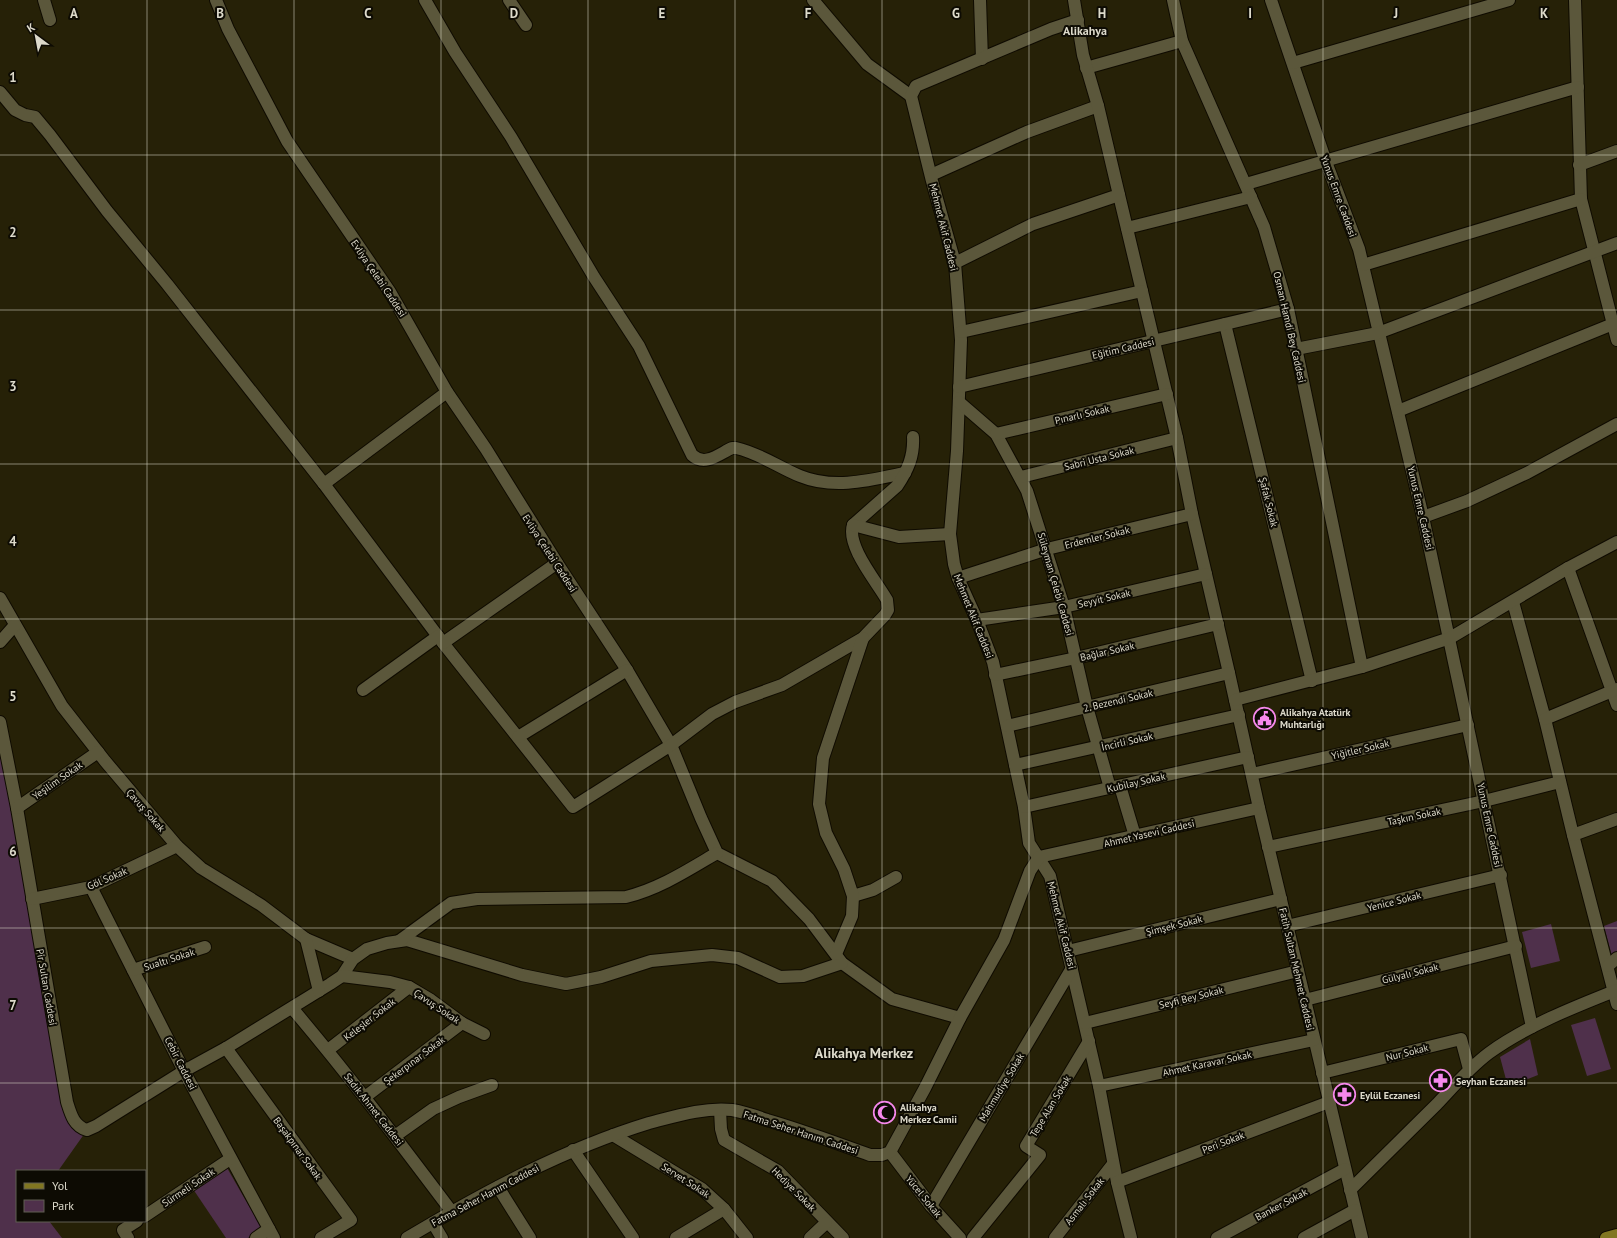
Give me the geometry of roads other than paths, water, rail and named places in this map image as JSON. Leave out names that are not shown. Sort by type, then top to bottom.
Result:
[{"type":"main road","points":[[1606,1238],[1617,1235]]},
{"type":"street","points":[[44,0],[50,20]]},
{"type":"street","name":"Evliya Çelebi Caddesi","points":[[216,0],[228,29],[287,141],[390,292],[447,392],[486,450],[556,563],[627,670],[671,745],[717,853]]},
{"type":"street","points":[[425,0],[455,52],[514,144],[594,277],[639,346],[692,455],[696,459],[707,460],[732,448],[736,448],[761,456],[801,476],[833,483],[865,481],[905,473]]},
{"type":"street","points":[[509,0],[526,25]]},
{"type":"street","points":[[813,0],[867,64],[911,96],[916,86],[1078,20]]},
{"type":"street","points":[[980,0],[982,59]]},
{"type":"street","name":"Fatih Sultan Mehmet Caddesi","points":[[1074,0],[1086,68],[1098,106],[1128,228],[1177,438],[1192,514],[1239,715],[1268,848],[1362,1238]]},
{"type":"street","name":"Osman Hamdi Bey Caddesi","points":[[1173,0],[1182,41],[1264,227],[1288,309],[1362,667]]},
{"type":"street","name":"Yunus Emre Caddesi","points":[[1271,0],[1326,162],[1359,249],[1423,516],[1501,875],[1532,1027]]},
{"type":"street","points":[[1293,63],[1493,2],[1509,0]]},
{"type":"street","points":[[1575,0],[1580,199],[1617,340]]},
{"type":"street","points":[[1086,68],[1182,41]]},
{"type":"street","points":[[1246,184],[1326,162],[1578,87]]},
{"type":"street","points":[[0,92],[16,110],[26,115],[35,117],[107,211],[167,284],[324,484],[440,639],[573,808],[671,745],[712,714],[723,708],[782,685],[863,638],[885,615],[888,610],[888,604],[854,544],[851,530],[853,525],[897,486],[912,458],[913,437]]},
{"type":"street","name":"Mehmet Akif Caddesi","points":[[911,96],[930,175],[955,263],[960,332],[957,451],[950,534],[954,564],[958,578],[977,620],[992,662],[1024,807],[1029,843],[1050,876],[1099,1086],[1116,1182],[1131,1238]]},
{"type":"street","points":[[930,175],[1027,132],[1098,106]]},
{"type":"street","points":[[1579,165],[1617,151]]},
{"type":"street","points":[[955,263],[1033,224],[1119,195]]},
{"type":"street","points":[[1128,228],[1251,197]]},
{"type":"street","points":[[1363,265],[1580,199]]},
{"type":"street","points":[[1296,349],[1378,333],[1617,243]]},
{"type":"street","points":[[960,332],[1142,291]]},
{"type":"street","name":"Eğitim Caddesi","points":[[959,387],[1288,309]]},
{"type":"street","name":"Şafak Sokak","points":[[1225,324],[1312,681]]},
{"type":"street","points":[[1398,411],[1613,324]]},
{"type":"street","points":[[324,484],[447,392]]},
{"type":"street","name":"Pınarlı Sokak","points":[[996,434],[1167,394]]},
{"type":"street","name":"Süleyman Çelebi Caddesi","points":[[959,402],[996,434],[1021,477],[1027,491],[1064,606],[1087,707],[1099,747],[1135,836]]},
{"type":"street","points":[[1423,516],[1467,500],[1527,472],[1617,424]]},
{"type":"street","name":"Sabri Usta Sokak","points":[[1021,477],[1177,438]]},
{"type":"street","name":"Erdemler Sokak","points":[[958,578],[1046,549],[1192,514]]},
{"type":"street","points":[[853,525],[899,536],[950,534]]},
{"type":"street","points":[[1235,700],[1362,667],[1450,638],[1568,568],[1617,542]]},
{"type":"street","points":[[363,690],[556,563]]},
{"type":"street","points":[[1568,568],[1615,690],[1617,705]]},
{"type":"street","name":"Seyyit Sokak","points":[[977,620],[1064,606],[1206,574]]},
{"type":"street","name":"Çavuş Sokak","points":[[0,598],[62,706],[98,752],[177,846],[201,868],[261,905],[306,939],[353,959]]},
{"type":"street","points":[[1513,602],[1545,720],[1573,836],[1612,962],[1617,1004]]},
{"type":"street","name":"Bağlar Sokak","points":[[995,675],[1076,658],[1218,624]]},
{"type":"street","points":[[0,642],[16,625]]},
{"type":"street","points":[[342,976],[353,959],[367,949],[374,946],[407,940],[522,975],[566,984],[601,977],[651,961],[712,955],[738,958],[780,978],[803,976],[839,959],[852,916],[853,896],[844,869],[826,833],[819,804],[823,758],[863,638]]},
{"type":"street","points":[[518,737],[627,670]]},
{"type":"street","name":"2. Bezendi Sokak","points":[[1007,726],[1229,673]]},
{"type":"street","points":[[1545,720],[1615,690]]},
{"type":"street","name":"İncirli Sokak","points":[[1015,766],[1239,715]]},
{"type":"street","name":"Pir Sultan Caddesi","points":[[0,722],[17,808],[66,1102],[70,1113],[79,1127],[87,1130],[96,1126],[184,1071],[226,1048],[292,1008],[342,976]]},
{"type":"street","name":"Yiğitler Sokak","points":[[1252,774],[1468,724]]},
{"type":"street","name":"Yeşilim Sokak","points":[[17,808],[98,752]]},
{"type":"street","name":"Kubilay Sokak","points":[[1024,807],[1248,756]]},
{"type":"street","name":"Taşkın Sokak","points":[[1268,848],[1484,801],[1560,782]]},
{"type":"street","name":"Ahmet Yasevi Caddesi","points":[[1039,857],[1259,808]]},
{"type":"street","points":[[1573,836],[1617,819]]},
{"type":"street","name":"Göl Sokak","points":[[32,899],[91,887],[177,846]]},
{"type":"street","points":[[399,941],[451,903],[477,899],[626,897],[655,887],[717,853],[772,881],[809,919],[839,959],[892,999],[960,1018]]},
{"type":"street","points":[[890,1152],[917,1104],[960,1018],[1004,940],[1030,871],[1039,857]]},
{"type":"street","name":"Yenice Sokak","points":[[1287,926],[1501,875]]},
{"type":"street","points":[[853,896],[873,890],[896,877]]},
{"type":"street","name":"Cebir Caddesi","points":[[91,887],[184,1071],[271,1233]]},
{"type":"street","name":"Şimşek Sokak","points":[[1068,951],[1281,899]]},
{"type":"street","points":[[306,939],[319,991]]},
{"type":"street","name":"Gülyalı Sokak","points":[[1305,1000],[1516,946]]},
{"type":"street","name":"Sualtı Sokak","points":[[133,970],[205,947]]},
{"type":"street","name":"Mahmudiye Sokak","points":[[931,1206],[1072,968]]},
{"type":"street","name":"Seyfi Bey Sokak","points":[[1085,1023],[1298,970]]},
{"type":"street","name":"Çavuş Sokak","points":[[342,976],[390,982],[410,987],[431,1000],[462,1023],[484,1034]]},
{"type":"street","name":"Keleşler Sokak","points":[[328,1050],[410,987]]},
{"type":"street","points":[[1350,1190],[1437,1104],[1469,1069],[1508,1041],[1532,1027],[1615,990]]},
{"type":"street","name":"Sadık Ahmet Caddesi","points":[[292,1008],[365,1097],[452,1212]]},
{"type":"street","name":"Şekerpınar Sokak","points":[[365,1097],[462,1023]]},
{"type":"street","name":"Nur Sokak","points":[[1322,1073],[1461,1039],[1469,1069]]},
{"type":"street","name":"Ahmet Karavar Sokak","points":[[1099,1086],[1314,1040]]},
{"type":"street","name":"Tepe Alan Sokak","points":[[973,1238],[1040,1155],[1026,1146],[1089,1042]]},
{"type":"street","name":"Başakpınar Sokak","points":[[226,1048],[350,1220],[321,1238]]},
{"type":"street","points":[[395,1136],[433,1109],[459,1096],[492,1085]]},
{"type":"street","name":"Peri Sokak","points":[[1116,1182],[1329,1102]]},
{"type":"street","name":"Fatma Seher Hanım Caddesi","points":[[407,1238],[498,1187],[573,1150],[613,1135],[688,1113],[704,1110],[733,1110],[786,1125],[870,1155],[882,1155],[890,1152]]},
{"type":"street","name":"Hediye Sokak","points":[[720,1110],[721,1129],[724,1140],[778,1171],[843,1238]]},
{"type":"street","name":"Servet Sokak","points":[[613,1135],[702,1189],[724,1209],[747,1238]]},
{"type":"street","points":[[573,1150],[633,1238]]},
{"type":"street","name":"Yücel Sokak","points":[[890,1152],[931,1206],[960,1238]]},
{"type":"street","name":"Sürmeli Sokak","points":[[146,1215],[230,1158]]},
{"type":"street","name":"Asmalı Sokak","points":[[1055,1238],[1113,1164]]},
{"type":"street","name":"Banker Sokak","points":[[1217,1238],[1345,1169]]},
{"type":"street","points":[[498,1187],[530,1238]]},
{"type":"street","points":[[676,1238],[724,1209]]},
{"type":"street","points":[[1304,1238],[1355,1210]]},
{"type":"street","points":[[123,1235],[137,1222]]},
{"type":"street","points":[[810,1238],[826,1222]]},
{"type":"street","points":[[433,1223],[442,1238]]},
{"type":"street","points":[[256,1238],[271,1233]]},
{"type":"place","name":"Alikahya Atatürk Muhtarlığı","points":[[1265,718]]},
{"type":"place","name":"Seyhan Eczanesi","points":[[1440,1081]]},
{"type":"place","name":"Eylül Eczanesi","points":[[1345,1095]]},
{"type":"place","name":"Alikahya Merkez Camii","points":[[884,1113]]},
{"type":"district","name":"Alikahya","points":[[1085,31]]},
{"type":"district","name":"Alikahya Merkez","points":[[864,1053]]}]
